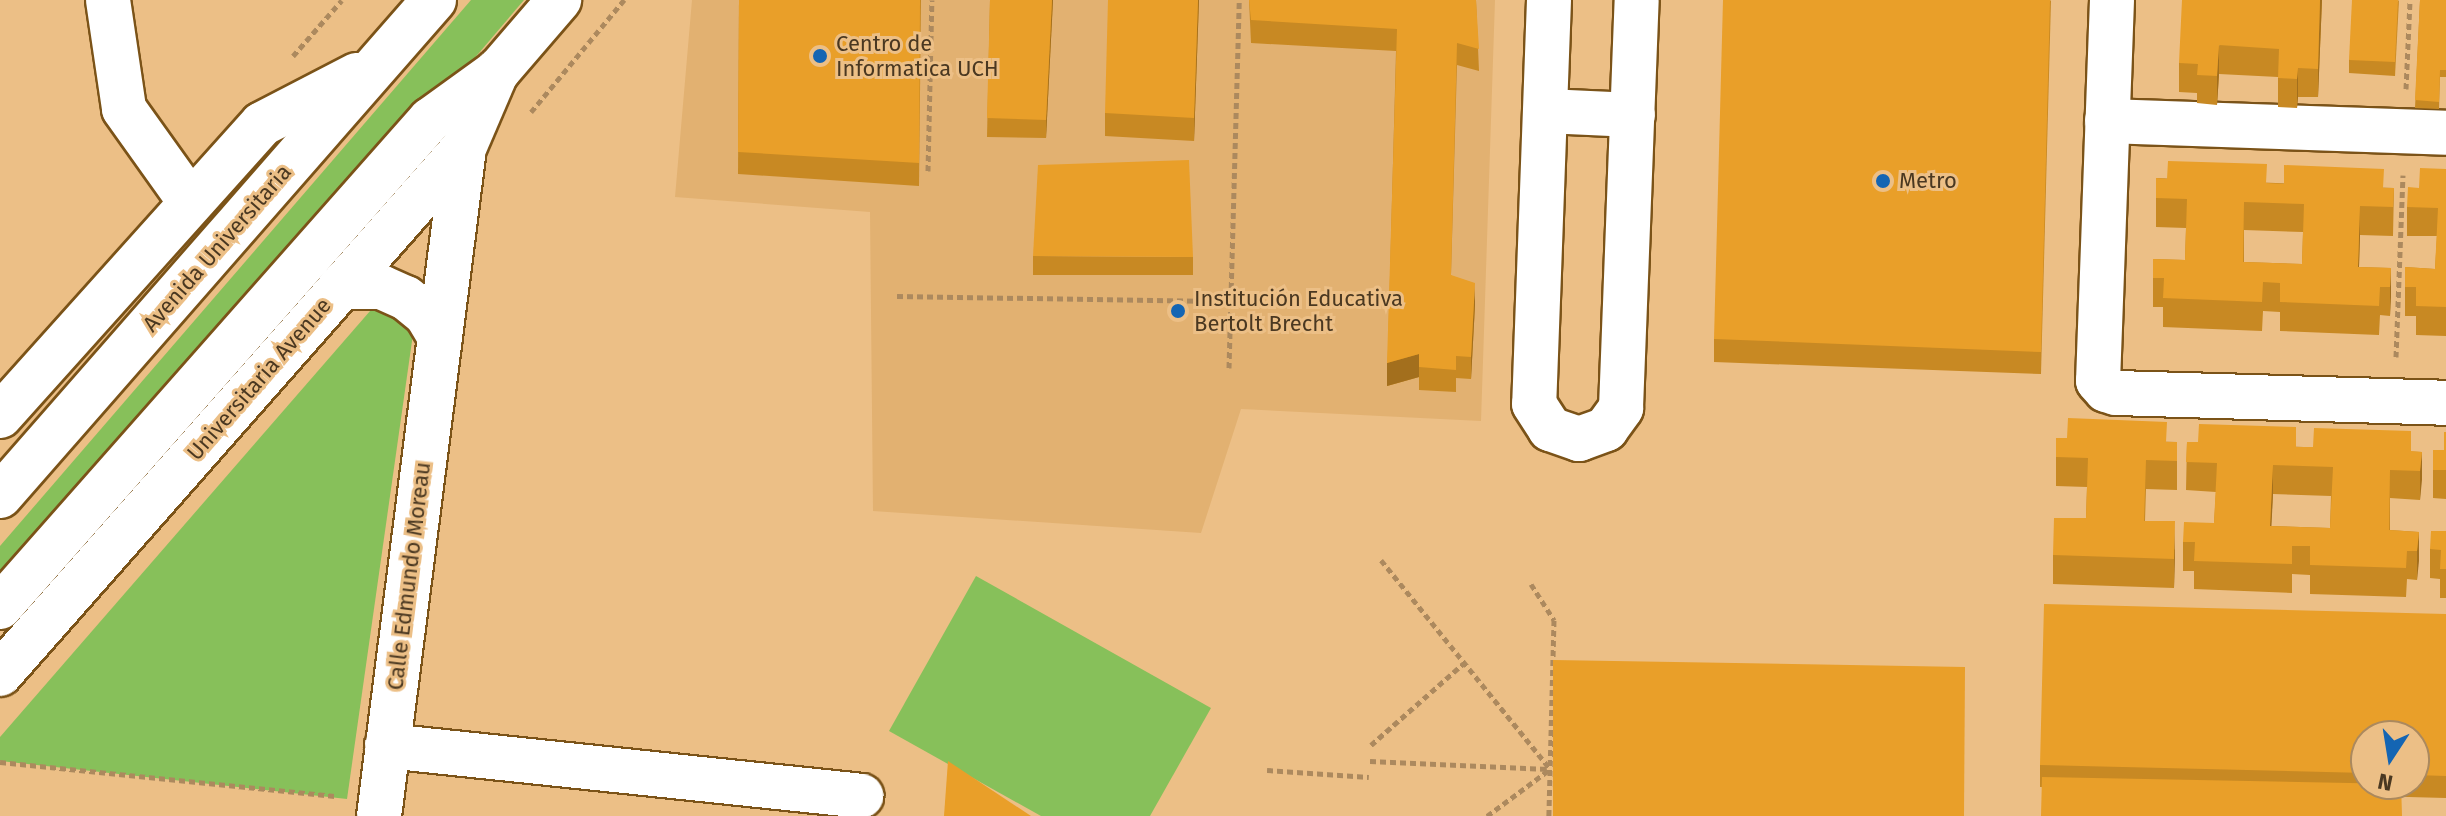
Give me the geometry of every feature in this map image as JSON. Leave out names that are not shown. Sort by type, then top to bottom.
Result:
[{"type":"main road","points":[[108,0],[124,109],[191,203]]},
{"type":"main road","name":"Avenida Universitaria","points":[[0,496],[434,0]]},
{"type":"main road","name":"Universitaria Avenue","points":[[0,607],[430,120],[498,71],[559,0]]},
{"type":"main road","points":[[1549,0],[1534,404],[1550,429],[1579,439],[1606,429],[1621,408],[1637,0]]},
{"type":"main road","points":[[2112,0],[2098,381],[2106,390],[2446,403]]},
{"type":"main road","points":[[0,416],[262,124],[377,65]]},
{"type":"main road","name":"Universitaria Avenue","points":[[0,674],[464,148],[498,71]]},
{"type":"main road","points":[[1546,111],[1633,115]]},
{"type":"main road","points":[[2107,121],[2425,132]]},
{"type":"main road","name":"Calle Edmundo Moreau","points":[[379,816],[464,148]]},
{"type":"main road","points":[[340,287],[381,287],[406,298],[426,314],[440,337]]},
{"type":"main road","points":[[387,746],[861,796]]},
{"type":"path","points":[[928,171],[932,0]]},
{"type":"path","points":[[1229,368],[1239,0]]},
{"type":"path","points":[[2394,402],[2425,132],[2410,0]]},
{"type":"path","points":[[897,296],[1230,301]]},
{"type":"path","points":[[1381,560],[1550,769]]},
{"type":"path","points":[[1531,584],[1554,620],[1549,816]]},
{"type":"path","points":[[1371,745],[1463,664]]},
{"type":"path","points":[[1370,761],[1550,769]]},
{"type":"path","points":[[0,762],[338,797]]},
{"type":"path","points":[[1487,816],[1550,769]]},
{"type":"path","points":[[1267,770],[1369,777]]},
{"type":"shaded area","name":"Institución Educativa Bertolt Brecht","points":[[692,0],[1495,0],[1481,421],[1241,409],[1201,533],[873,511],[870,212],[675,197]]},
{"type":"green space","points":[[471,0],[524,0],[0,615],[0,546]]},
{"type":"green space","points":[[377,303],[413,334],[347,799],[0,761],[0,737]]},
{"type":"green space","points":[[976,576],[1211,708],[1150,816],[1041,816],[889,731]]},
{"type":"building","points":[[739,0],[920,0],[919,163],[738,152]]},
{"type":"building","points":[[990,0],[1052,0],[1046,120],[987,118]]},
{"type":"building","points":[[1108,0],[1198,0],[1194,118],[1105,113]]},
{"type":"building","points":[[1249,0],[1476,0],[1479,49],[1457,43],[1451,275],[1475,283],[1471,357],[1456,356],[1456,370],[1419,367],[1419,354],[1387,363],[1397,29],[1251,20]]},
{"type":"building","name":"Metro","points":[[1723,0],[2050,0],[2041,352],[1714,339]]},
{"type":"building","points":[[2182,0],[2320,0],[2318,69],[2298,68],[2297,79],[2278,78],[2279,49],[2219,45],[2217,76],[2197,75],[2198,64],[2179,63]]},
{"type":"building","points":[[2352,0],[2398,0],[2395,62],[2349,60]]},
{"type":"building","points":[[2420,0],[2446,0],[2446,70],[2440,70],[2439,102],[2415,100]]},
{"type":"building","points":[[1189,160],[1193,257],[1033,256],[1038,165]]},
{"type":"building","points":[[2168,161],[2267,164],[2266,183],[2284,184],[2284,165],[2384,169],[2383,188],[2394,188],[2393,207],[2360,206],[2358,267],[2391,268],[2390,287],[2380,287],[2379,306],[2280,302],[2280,283],[2263,282],[2262,302],[2163,298],[2164,278],[2153,278],[2153,259],[2185,260],[2187,199],[2156,198],[2156,178],[2167,179]],"holes":[[[2244,202],[2304,204],[2302,264],[2243,262]]]},
{"type":"building","points":[[2420,168],[2446,169],[2446,307],[2416,306],[2416,287],[2405,287],[2405,267],[2435,269],[2438,208],[2407,207],[2408,187],[2419,188]]},
{"type":"building","points":[[2068,418],[2167,422],[2166,442],[2177,442],[2177,461],[2146,460],[2144,521],[2175,521],[2174,559],[2053,555],[2054,518],[2086,518],[2088,458],[2056,457],[2056,438],[2067,438]]},
{"type":"building","points":[[2199,424],[2296,427],[2296,447],[2313,447],[2314,428],[2411,431],[2411,451],[2422,452],[2420,471],[2390,470],[2389,530],[2419,532],[2417,551],[2407,551],[2406,568],[2310,565],[2310,546],[2292,546],[2292,564],[2194,561],[2195,542],[2183,542],[2184,522],[2214,523],[2217,463],[2186,462],[2187,442],[2198,442]],"holes":[[[2273,465],[2333,467],[2330,528],[2270,526]]]},
{"type":"building","points":[[2444,432],[2446,470],[2433,470],[2433,450],[2444,450]]},
{"type":"building","points":[[2431,531],[2446,531],[2446,569],[2440,569],[2441,550],[2430,549]]},
{"type":"building","points":[[2044,604],[2446,614],[2446,776],[2430,776],[2430,720],[2350,720],[2350,773],[2040,765]]},
{"type":"building","points":[[1553,660],[1965,667],[1964,816],[1553,816]]},
{"type":"building","points":[[948,761],[1031,816],[944,816]]},
{"type":"building","points":[[2042,777],[2350,783],[2350,800],[2402,800],[2402,816],[2041,816]]},
{"type":"place","name":"Centro de Informatica UCH","points":[[820,56]]},
{"type":"place","name":"Metro","points":[[1883,181]]},
{"type":"place","name":"Institución Educativa Bertolt Brecht","points":[[1178,311]]}]
